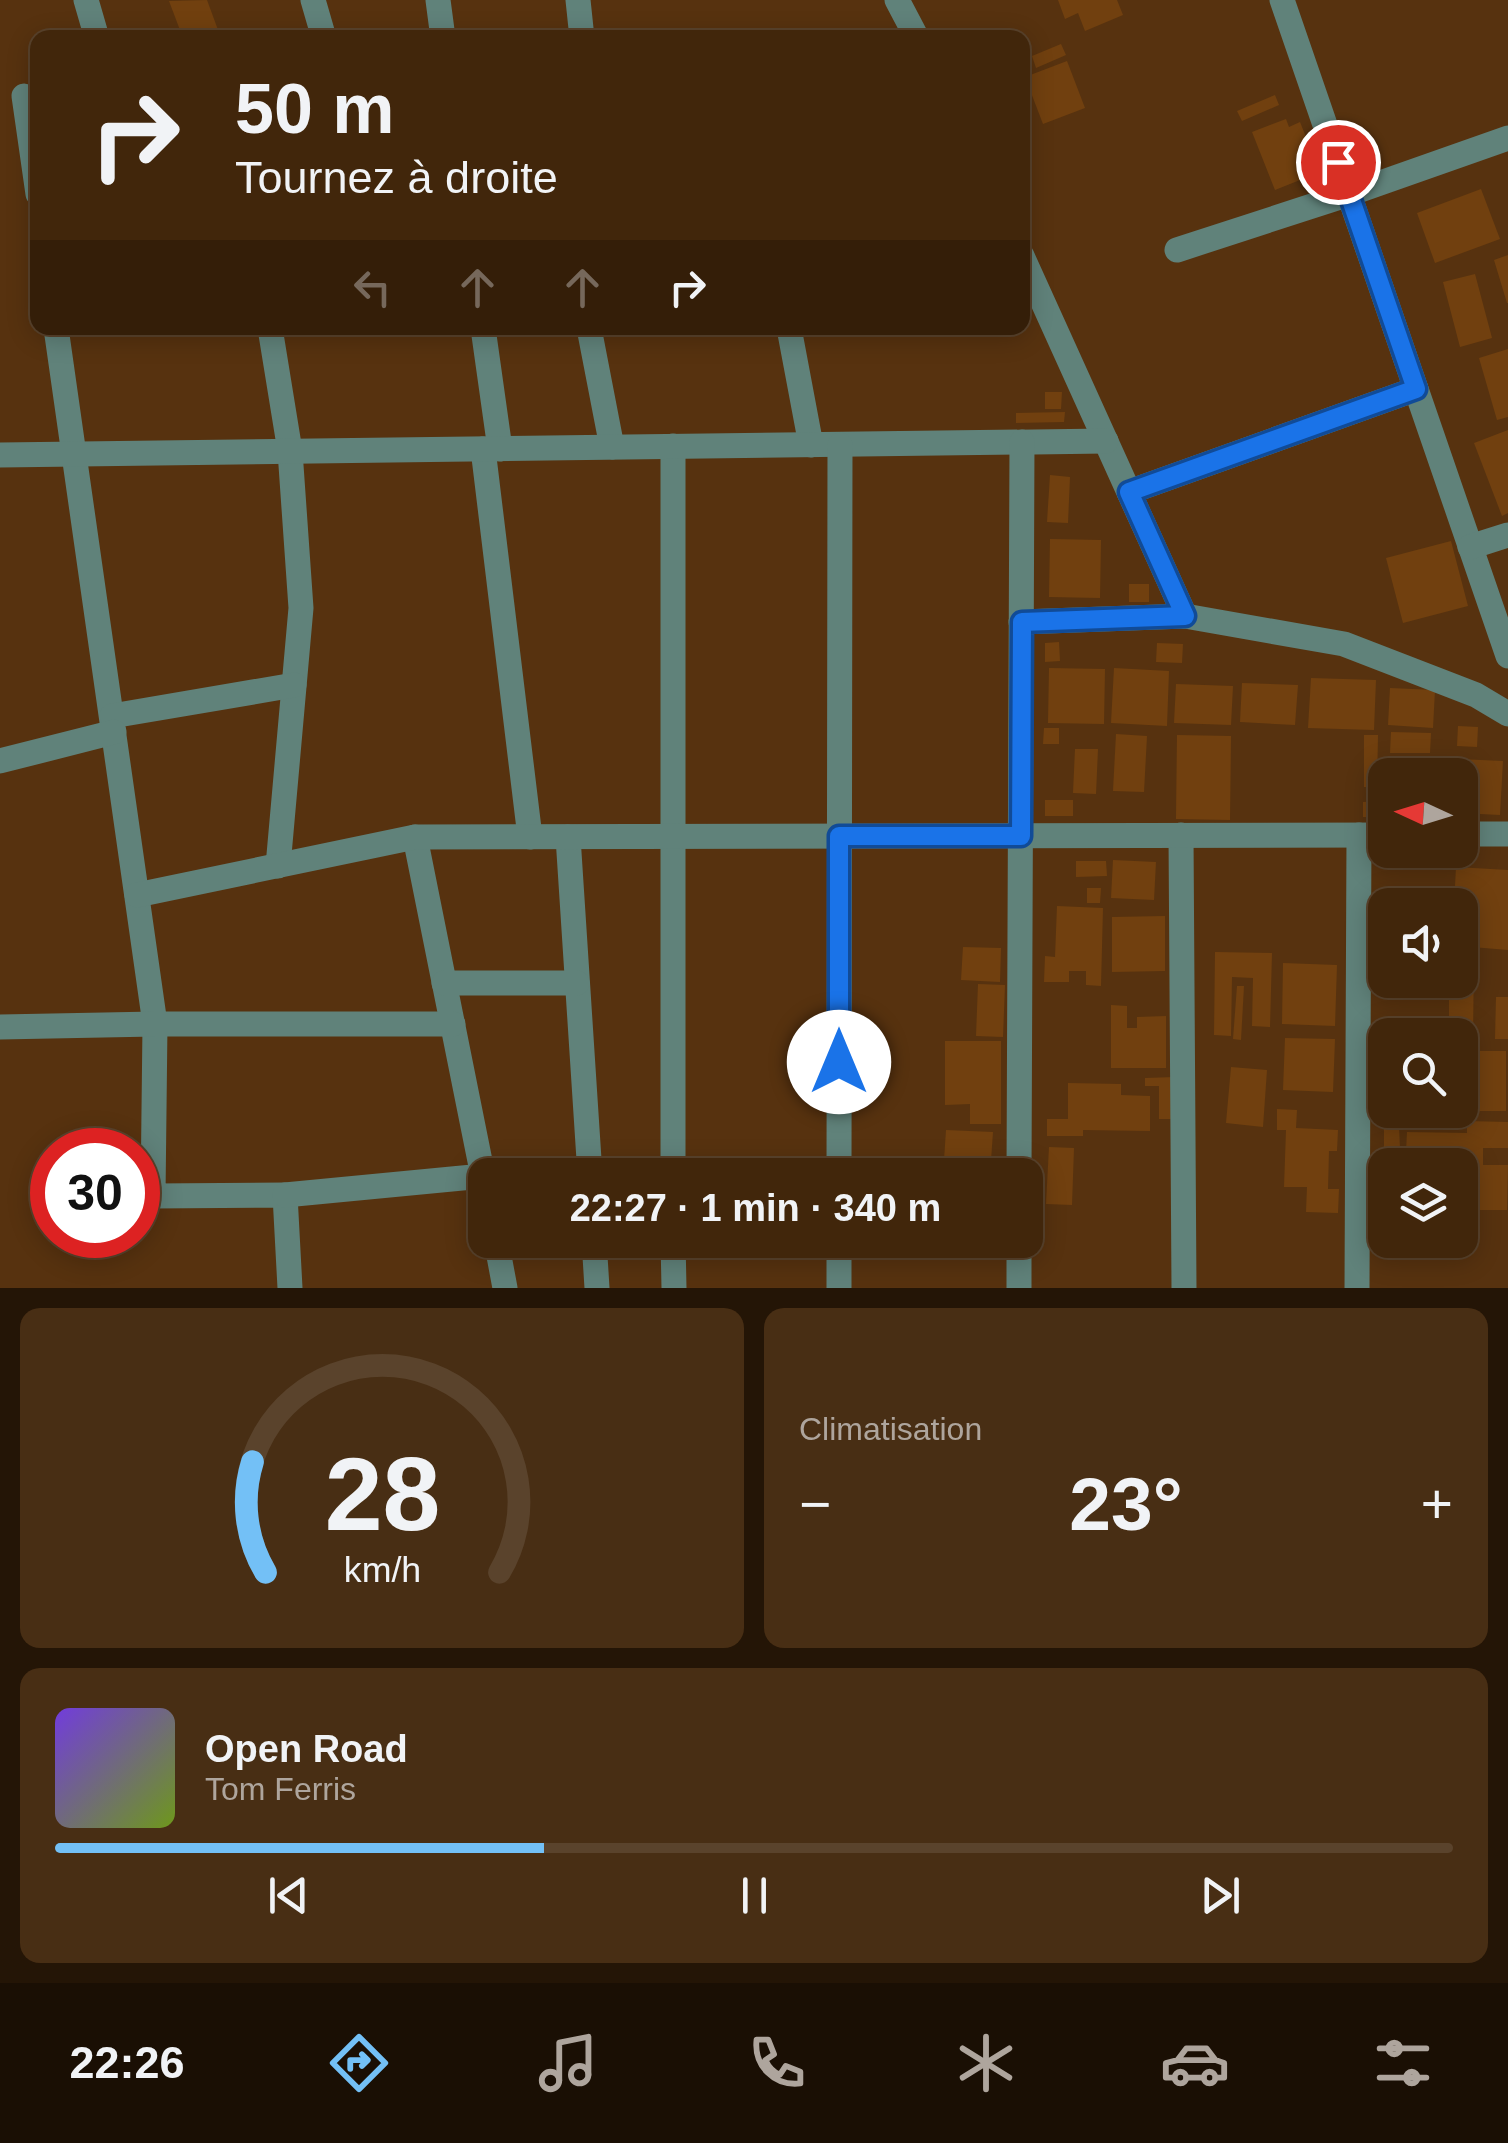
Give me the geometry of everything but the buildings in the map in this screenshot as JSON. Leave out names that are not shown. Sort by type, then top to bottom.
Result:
[{"type":"street","points":[[86,0],[95,30]]},
{"type":"street","points":[[313,0],[322,30]]},
{"type":"street","points":[[438,0],[442,30]]},
{"type":"street","points":[[578,0],[581,30]]},
{"type":"street","points":[[897,0],[913,30]]},
{"type":"street","points":[[1282,0],[1508,656]]},
{"type":"street","points":[[20,96],[30,150]]},
{"type":"street","points":[[1177,250],[1508,138]]},
{"type":"street","points":[[1030,274],[1185,616]]},
{"type":"street","points":[[57,335],[156,1024],[154,1196],[284,1195],[468,1182]]},
{"type":"street","points":[[271,335],[290,451],[301,608],[278,866]]},
{"type":"street","points":[[484,335],[530,837]]},
{"type":"street","points":[[590,335],[612,447]]},
{"type":"street","points":[[790,335],[810,445]]},
{"type":"street","points":[[1129,492],[1416,389]]},
{"type":"street","points":[[0,455],[1106,441]]},
{"type":"street","points":[[1019,1158],[1022,442]]},
{"type":"street","points":[[840,444],[840,1158]]},
{"type":"street","points":[[673,446],[674,1158]]},
{"type":"street","points":[[1470,547],[1508,535]]},
{"type":"street","points":[[1480,575],[1508,599]]},
{"type":"street","points":[[1022,622],[1185,616],[1344,644],[1476,695],[1508,714]]},
{"type":"street","points":[[0,761],[113,724],[294,685]]},
{"type":"street","points":[[1478,834],[1508,834]]},
{"type":"street","points":[[1181,835],[1184,1288]]},
{"type":"street","points":[[137,895],[416,837],[1368,835]]},
{"type":"street","points":[[416,837],[479,1158]]},
{"type":"street","points":[[568,837],[589,1158]]},
{"type":"street","points":[[1357,1288],[1371,868]]},
{"type":"street","points":[[444,982],[577,982]]},
{"type":"street","points":[[0,1027],[453,1024]]},
{"type":"street","points":[[284,1195],[290,1288]]},
{"type":"street","points":[[500,1258],[506,1288]]},
{"type":"street","points":[[595,1258],[597,1288]]},
{"type":"street","points":[[674,1258],[674,1288]]},
{"type":"street","points":[[840,1258],[840,1288]]},
{"type":"street","points":[[1019,1258],[1019,1288]]},
{"type":"route","points":[[839,1062],[839,836],[1021,836],[1022,622],[1185,616],[1129,492],[1416,389],[1338,162]]}]
